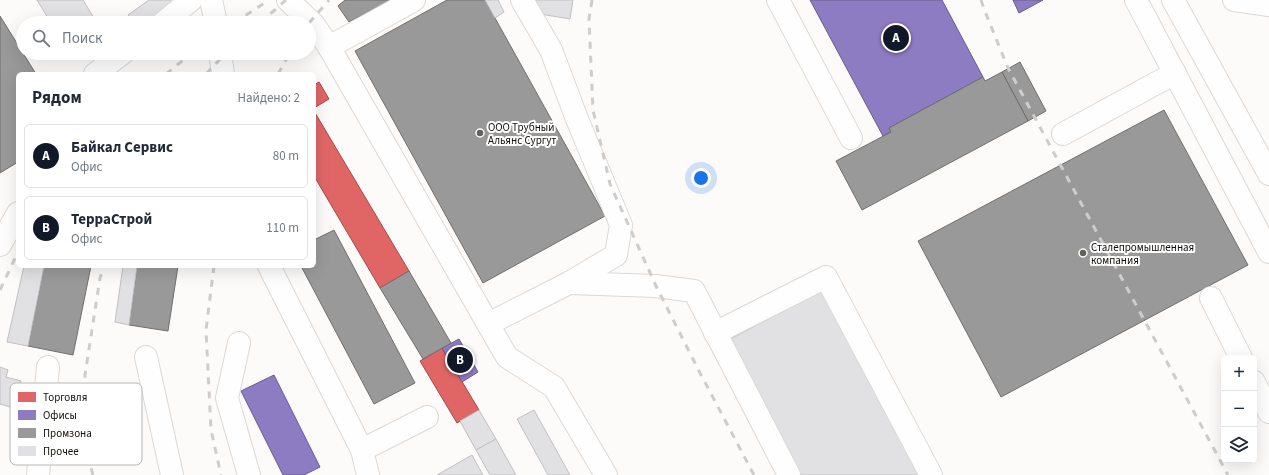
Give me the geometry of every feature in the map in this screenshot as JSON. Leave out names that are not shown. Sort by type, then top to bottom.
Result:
[{"type":"lane","points":[[172,16],[191,0]]},
{"type":"lane","points":[[210,0],[214,16]]},
{"type":"lane","points":[[288,0],[305,16]]},
{"type":"lane","points":[[329,47],[414,0]]},
{"type":"lane","points":[[488,324],[569,283],[616,254],[621,225],[577,119],[551,50],[522,0]]},
{"type":"lane","points":[[778,0],[851,138]]},
{"type":"lane","points":[[1136,0],[1269,252]]},
{"type":"lane","points":[[1173,0],[1269,174]]},
{"type":"lane","points":[[1234,0],[1269,5]]},
{"type":"lane","points":[[316,28],[329,47],[507,357],[554,387],[606,475]]},
{"type":"lane","points":[[98,72],[114,60]]},
{"type":"lane","points":[[221,60],[223,72]]},
{"type":"lane","points":[[1063,134],[1175,73]]},
{"type":"lane","points":[[0,245],[16,217]]},
{"type":"lane","points":[[270,268],[362,450],[368,475]]},
{"type":"lane","points":[[715,333],[826,277],[931,475]]},
{"type":"lane","points":[[569,283],[656,286],[694,291],[789,475]]},
{"type":"lane","points":[[1211,298],[1240,355]]},
{"type":"lane","points":[[239,343],[227,398],[249,475]]},
{"type":"lane","points":[[146,357],[172,475]]},
{"type":"lane","points":[[47,383],[48,367]]},
{"type":"lane","points":[[1257,388],[1269,412]]},
{"type":"lane","points":[[362,450],[427,417]]},
{"type":"lane","points":[[38,475],[39,465]]},
{"type":"building: Торговля","points":[[319,82],[329,99],[316,107],[316,84]]},
{"type":"building: Торговля","points":[[316,114],[409,271],[380,288],[316,179]]},
{"type":"building: Торговля","points":[[442,348],[479,410],[457,423],[420,361]]},
{"type":"building: Офисы","points":[[810,0],[942,0],[983,77],[889,128],[891,132],[883,136]]},
{"type":"building: Офисы","points":[[1013,0],[1043,0],[1019,13]]},
{"type":"building: Офисы","points":[[459,339],[478,372],[462,382],[442,348]]},
{"type":"building: Офисы","points":[[274,375],[320,467],[304,475],[283,475],[241,391]]},
{"type":"building: Промзона","points":[[345,0],[391,0],[349,22],[338,6]]},
{"type":"building: Промзона","name":"ООО Трубный Альянс Сургут","points":[[447,0],[485,0],[605,216],[483,283],[355,51]]},
{"type":"building: Промзона","points":[[0,16],[16,42],[16,60],[27,60],[35,72],[16,72],[16,163],[0,173]]},
{"type":"building: Промзона","points":[[1020,62],[1046,111],[1028,121],[1002,72]]},
{"type":"building: Промзона","points":[[1002,72],[1028,121],[862,210],[836,161],[891,132],[889,128],[983,77],[985,81]]},
{"type":"building: Промзона","name":"Сталепромышленная компания","points":[[1164,110],[1248,265],[1001,397],[918,241]]},
{"type":"building: Промзона","points":[[334,230],[415,383],[374,404],[302,268],[316,268],[316,239]]},
{"type":"building: Промзона","points":[[44,268],[91,268],[73,355],[28,346]]},
{"type":"building: Промзона","points":[[137,268],[178,268],[168,331],[129,325]]},
{"type":"building: Промзона","points":[[409,271],[451,343],[423,359],[380,288]]},
{"type":"building: Прочее","points":[[37,0],[83,0],[93,16],[47,16]]},
{"type":"building: Прочее","points":[[149,0],[170,0],[174,5],[158,16],[128,15]]},
{"type":"building: Прочее","points":[[485,0],[498,0],[504,12],[495,18]]},
{"type":"building: Прочее","points":[[536,0],[573,0],[570,19],[534,13]]},
{"type":"building: Прочее","points":[[24,268],[44,268],[28,346],[7,342]]},
{"type":"building: Прочее","points":[[123,268],[137,268],[129,325],[115,322]]},
{"type":"building: Прочее","points":[[822,290],[921,475],[798,475],[727,341]]},
{"type":"building: Прочее","points":[[0,367],[8,370],[6,377],[21,381],[20,383],[10,383],[10,407],[0,404]]},
{"type":"building: Прочее","points":[[479,410],[496,439],[476,450],[460,421]]},
{"type":"building: Прочее","points":[[534,410],[570,475],[548,475],[517,419]]},
{"type":"building: Прочее","points":[[496,439],[516,475],[490,475],[476,450]]},
{"type":"building: Прочее","points":[[472,455],[483,475],[437,475]]},
{"type":"railway","points":[[245,16],[269,0]]},
{"type":"railway","points":[[268,16],[286,0]]},
{"type":"railway","points":[[315,16],[329,0]]},
{"type":"railway","points":[[592,0],[589,19],[593,110],[610,184],[656,286],[754,475]]},
{"type":"railway","points":[[981,0],[1008,68],[1228,475]]},
{"type":"railway","points":[[168,72],[183,60]]},
{"type":"railway","points":[[208,72],[219,60]]},
{"type":"railway","points":[[279,72],[286,60]]},
{"type":"railway","points":[[0,290],[16,256]]},
{"type":"railway","points":[[85,383],[85,375],[100,278],[103,268]]},
{"type":"railway","points":[[214,268],[206,330],[211,430],[221,475]]},
{"type":"railway","points":[[90,465],[93,475]]},
{"type":"place","name":"Байкал Сервис","points":[[896,38]]},
{"type":"place","name":"ООО Трубный Альянс Сургут","points":[[480,133]]},
{"type":"place","name":"Сталепромышленная компания","points":[[1083,253]]},
{"type":"place","name":"ТерраСтрой","points":[[460,360]]}]
